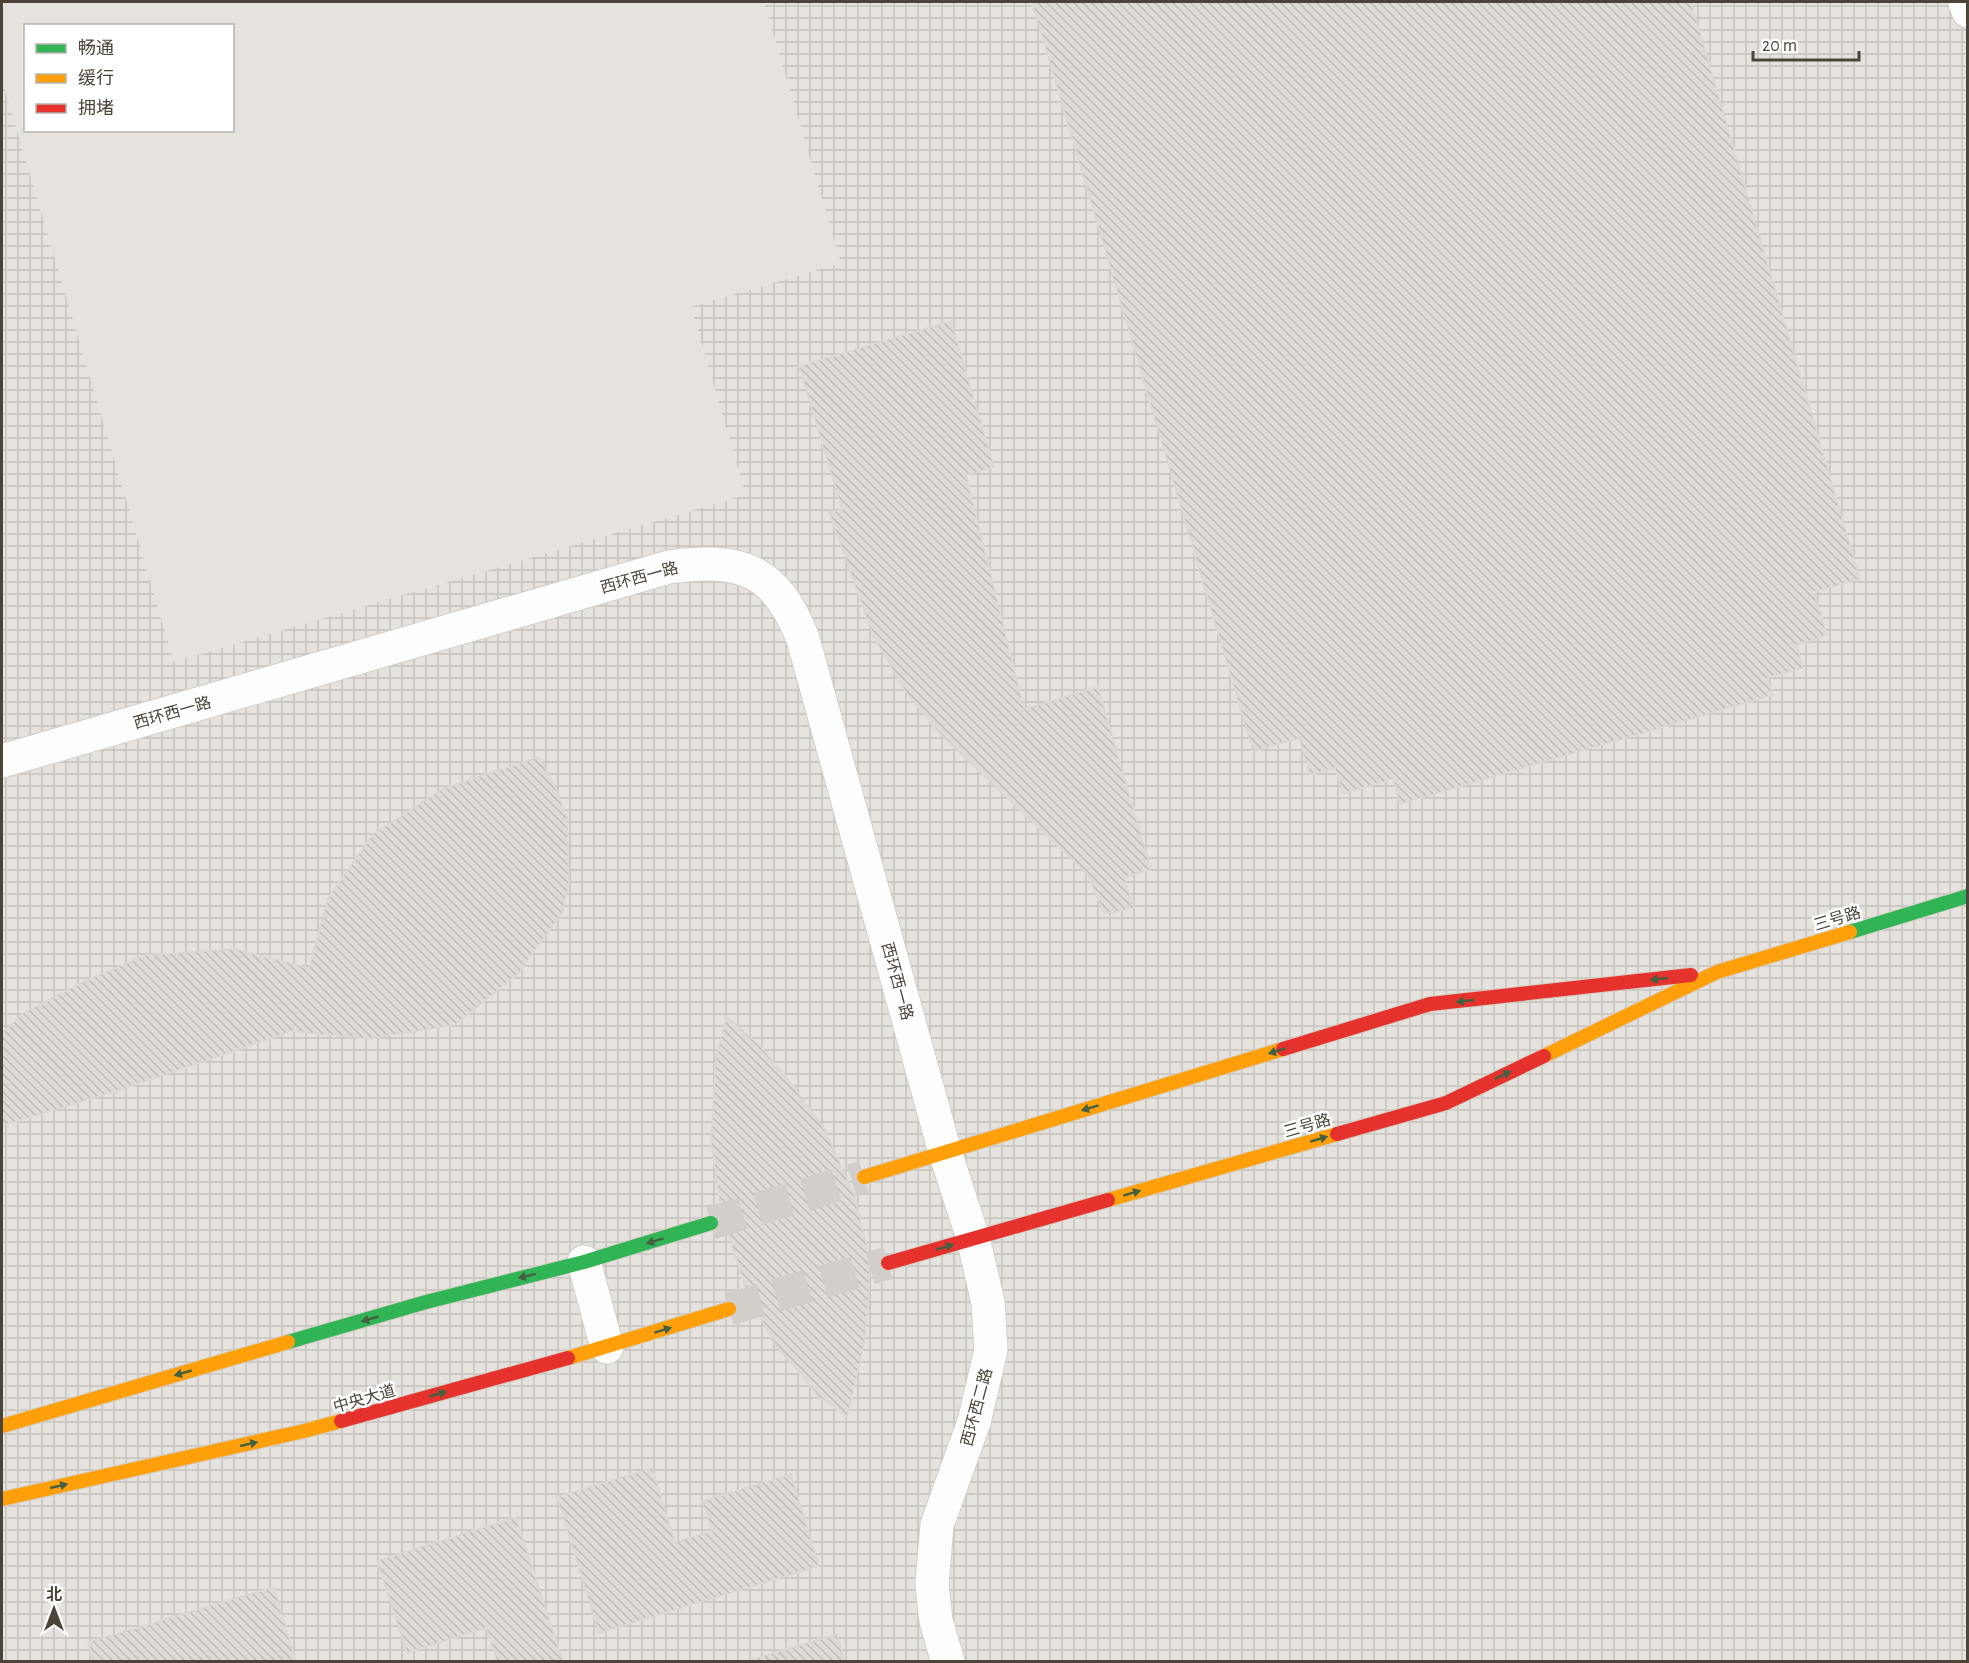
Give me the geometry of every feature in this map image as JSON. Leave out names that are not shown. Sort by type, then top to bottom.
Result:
[{"type":"street","points":[[1965,2],[1968,11]]},
{"type":"street","name":"西环西一路","points":[[2,761],[669,567],[698,563],[729,564],[757,573],[786,603],[803,639],[945,1152]]},
{"type":"street","name":"三号路","points":[[888,1263],[1446,1103],[1717,972],[1968,896]]},
{"type":"street","name":"三号路","points":[[864,1177],[1430,1004],[1717,972]]},
{"type":"street","name":"西环西二路","points":[[945,1152],[974,1238],[988,1302],[991,1350],[974,1422],[937,1525],[932,1584],[936,1621],[948,1662]]},
{"type":"street","points":[[2,1426],[426,1302],[584,1262],[711,1224]]},
{"type":"street","points":[[584,1262],[607,1347]]},
{"type":"street","name":"中央大道","points":[[2,1499],[304,1431],[607,1347],[729,1309]]},
{"type":"shaded area","points":[[2,2],[1967,2],[1967,1661],[2,1661]]},
{"type":"shaded area","points":[[2,2],[764,2],[841,263],[691,307],[746,495],[174,662],[2,80]]},
{"type":"building","points":[[1032,2],[1691,2],[1860,579],[1814,592],[1827,635],[1797,645],[1803,668],[1767,678],[1773,695],[1400,804],[1393,779],[1343,794],[1335,768],[1310,775],[1299,738],[1253,752]]},
{"type":"building","points":[[951,321],[994,467],[966,475],[1024,709],[1098,687],[1151,869],[1124,878],[1134,908],[1104,914],[1088,875],[941,735],[905,691],[873,636],[829,512],[842,510],[799,366]]},
{"type":"building","points":[[539,757],[556,789],[567,818],[569,884],[562,913],[518,974],[455,1025],[368,1039],[292,1031],[129,1087],[2,1126],[2,1033],[25,1012],[87,980],[146,955],[235,949],[309,968],[328,898],[372,835],[442,789]]},
{"type":"building","points":[[727,1016],[763,1049],[825,1130],[855,1197],[869,1255],[869,1296],[864,1345],[847,1417],[818,1396],[772,1340],[744,1284],[721,1210],[711,1142],[716,1055]]},
{"type":"building","points":[[652,1468],[675,1542],[712,1531],[702,1501],[791,1474],[819,1566],[599,1633],[557,1497]]},
{"type":"building","points":[[516,1517],[563,1662],[496,1662],[486,1628],[407,1653],[377,1561]]},
{"type":"building","points":[[274,1587],[296,1662],[93,1662],[88,1642]]},
{"type":"building","points":[[837,1634],[845,1662],[744,1662]]},
{"type":"tunnel","points":[[711,1223],[864,1177]]},
{"type":"tunnel","points":[[729,1309],[888,1263]]},
{"type":"traffic: fast","points":[[1850,932],[1968,896]]},
{"type":"traffic: fast","points":[[288,1342],[426,1302],[584,1262],[711,1223]]},
{"type":"traffic: slow","points":[[1544,1056],[1717,972],[1850,932]]},
{"type":"traffic: slow","points":[[864,1177],[1283,1049]]},
{"type":"traffic: slow","points":[[1108,1200],[1337,1134]]},
{"type":"traffic: slow","points":[[568,1358],[729,1309]]},
{"type":"traffic: slow","points":[[2,1426],[288,1342]]},
{"type":"traffic: slow","points":[[2,1499],[341,1421]]},
{"type":"traffic: jam","points":[[1283,1049],[1430,1004],[1691,975]]},
{"type":"traffic: jam","points":[[1337,1134],[1446,1103],[1544,1056]]},
{"type":"traffic: jam","points":[[888,1263],[1108,1200]]},
{"type":"traffic: jam","points":[[341,1421],[568,1358]]}]
